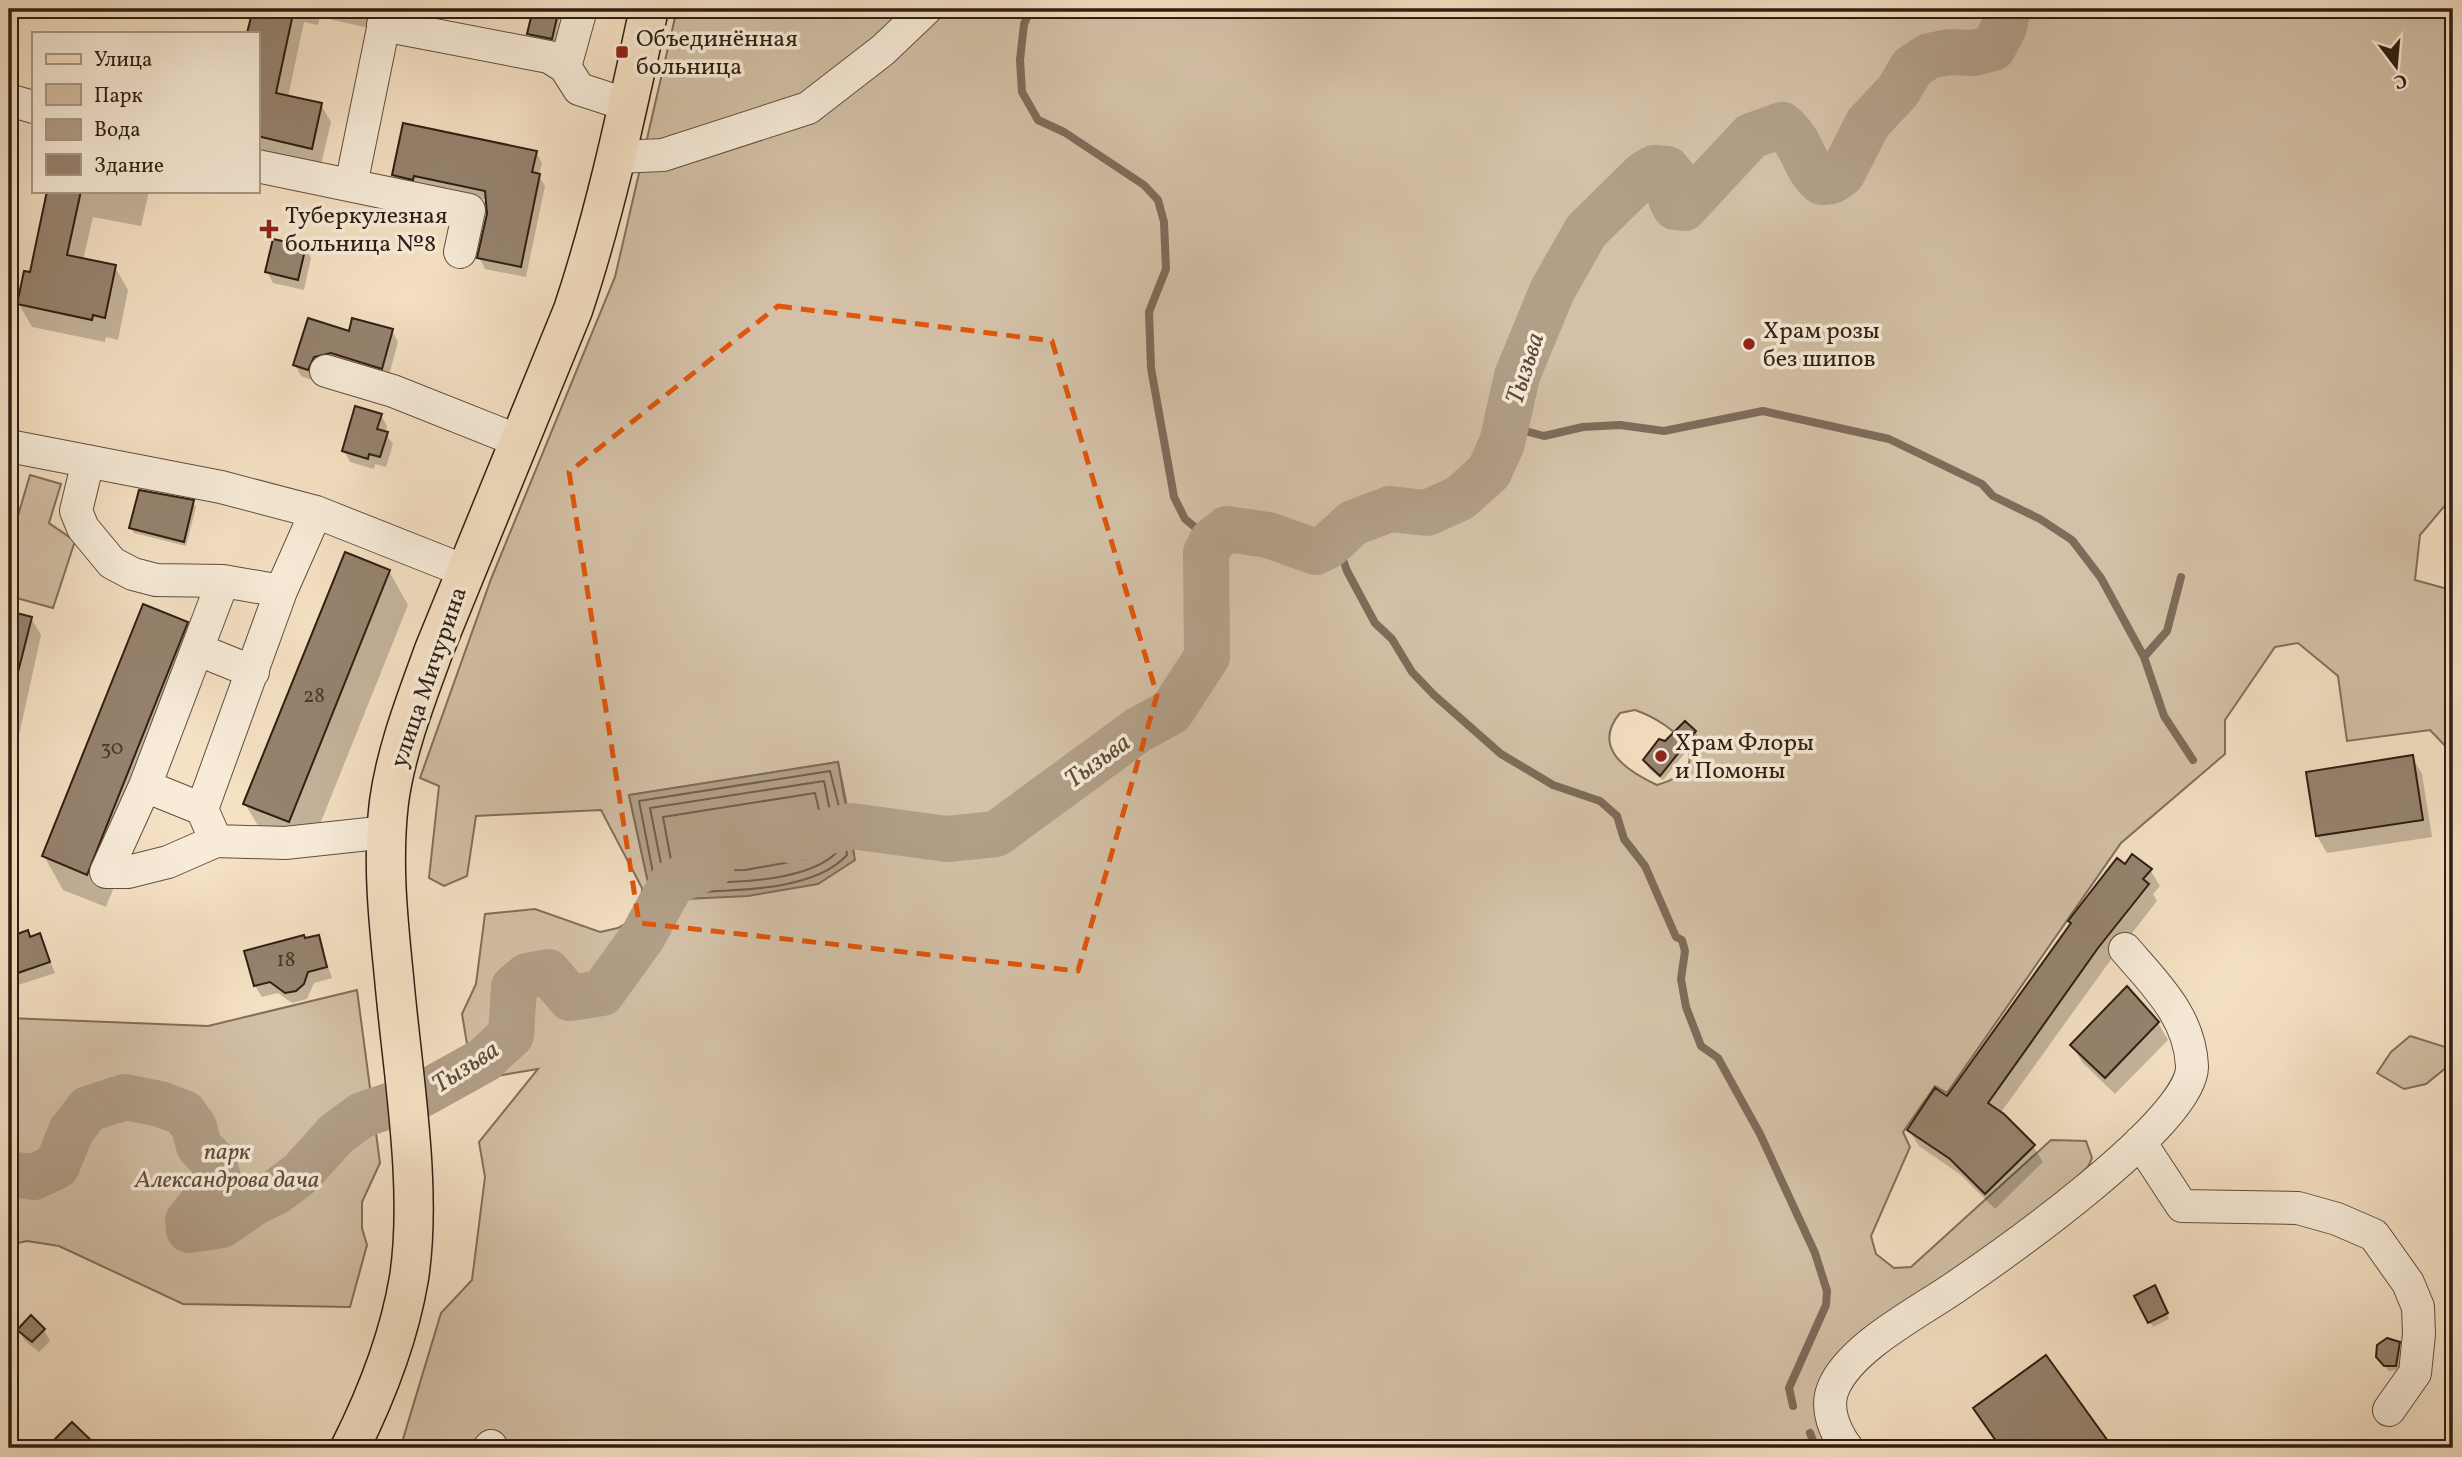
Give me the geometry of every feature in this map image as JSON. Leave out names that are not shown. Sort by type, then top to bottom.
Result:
[{"type":"main road","name":"улица Мичурина","points":[[351,1448],[384,1371],[402,1310],[412,1243],[414,1193],[386,892],[389,803],[401,746],[418,694],[573,310],[617,157],[649,9]]},
{"type":"lane","points":[[565,67],[581,9]]},
{"type":"lane","points":[[617,157],[663,155],[808,108],[883,50],[926,9]]},
{"type":"lane","points":[[351,186],[385,17],[549,57],[565,67],[579,89],[628,105]]},
{"type":"lane","points":[[9,100],[32,107]]},
{"type":"lane","points":[[259,166],[469,211],[460,252]]},
{"type":"lane","points":[[326,371],[393,391],[519,441]]},
{"type":"lane","points":[[9,446],[221,486],[316,512],[466,571]]},
{"type":"lane","points":[[88,461],[76,511],[83,528],[112,563],[133,574],[156,580],[223,581],[281,592]]},
{"type":"lane","points":[[216,841],[202,809],[281,592],[316,512]]},
{"type":"lane","points":[[223,581],[199,650],[145,786],[106,872],[128,872],[168,862],[216,841],[285,843],[387,832]]},
{"type":"lane","points":[[199,650],[253,672]]},
{"type":"lane","points":[[145,786],[202,809]]},
{"type":"lane","points":[[1847,1448],[1833,1424],[1830,1408],[1832,1390],[1859,1354],[2027,1238],[2140,1142],[2182,1098],[2192,1070],[2187,1034],[2173,1006],[2125,949]]},
{"type":"lane","points":[[2140,1142],[2182,1206],[2298,1208],[2337,1219],[2374,1235],[2408,1283],[2418,1307],[2415,1373],[2389,1410]]},
{"type":"highlighted area","points":[[778,306],[1052,341],[1157,695],[1078,971],[639,923],[569,472]]},
{"type":"green space","points":[[677,9],[2453,9],[2453,496],[2420,535],[2415,580],[2451,590],[2453,585],[2453,754],[2430,730],[2347,741],[2338,676],[2298,643],[2275,647],[2225,720],[2225,754],[2121,843],[1947,1093],[1935,1086],[1903,1132],[1910,1147],[1871,1236],[1876,1254],[1894,1268],[1911,1267],[2051,1140],[2086,1141],[2092,1158],[2088,1167],[1995,1253],[1833,1363],[1840,1448],[410,1448],[403,1439],[441,1313],[472,1280],[485,1177],[479,1142],[538,1069],[473,1080],[462,1014],[476,984],[485,914],[535,909],[600,932],[618,928],[641,914],[642,888],[601,810],[476,816],[467,876],[444,886],[429,878],[439,786],[420,778],[491,579],[615,277]],"holes":[[[1635,710],[1664,725],[1685,745],[1690,756],[1687,767],[1677,777],[1657,785],[1634,773],[1616,757],[1609,737],[1612,726],[1620,713]],[[838,762],[851,826],[854,860],[649,887],[629,795]]]},
{"type":"green space","points":[[30,475],[61,484],[49,523],[75,541],[53,608],[9,596],[9,546]]},
{"type":"green space","name":"парк Александрова дача","points":[[357,990],[380,1163],[362,1202],[362,1228],[367,1245],[350,1307],[183,1304],[59,1246],[27,1241],[9,1245],[9,1018],[208,1026]]},
{"type":"green space","points":[[2410,1036],[2445,1047],[2453,1043],[2453,1062],[2426,1084],[2404,1089],[2377,1073],[2391,1052]]},
{"type":"water","points":[[838,762],[855,860],[818,884],[748,896],[663,900],[649,887],[629,795]]},
{"type":"building","points":[[253,9],[294,9],[276,93],[322,103],[312,149],[259,136],[259,32],[247,32]]},
{"type":"building","points":[[533,9],[559,9],[552,39],[527,34]]},
{"type":"building","points":[[403,123],[537,151],[532,172],[540,174],[521,267],[477,258],[487,214],[485,191],[414,176],[413,180],[392,175]]},
{"type":"building","points":[[47,192],[81,192],[67,255],[116,265],[105,318],[93,315],[92,320],[17,304],[24,271],[30,272]]},
{"type":"building","points":[[273,239],[306,246],[298,280],[265,272]]},
{"type":"building","points":[[308,318],[349,331],[352,318],[393,329],[382,369],[331,353],[314,357],[308,370],[293,365]]},
{"type":"building","points":[[355,406],[382,414],[377,429],[388,432],[380,457],[369,454],[368,459],[342,451]]},
{"type":"building","points":[[139,490],[194,500],[184,542],[129,528]]},
{"type":"building","points":[[345,552],[390,570],[289,822],[243,804]]},
{"type":"building","points":[[143,604],[188,622],[87,875],[42,856]]},
{"type":"building","points":[[9,611],[32,617],[16,680],[9,679]]},
{"type":"building","points":[[1685,721],[1696,731],[1660,776],[1643,760],[1659,739],[1665,741]]},
{"type":"building","points":[[2413,755],[2423,820],[2316,836],[2306,772]]},
{"type":"building","points":[[2132,854],[2152,869],[2143,879],[2149,884],[2098,948],[1988,1103],[2004,1114],[2035,1145],[1985,1194],[1950,1159],[1907,1130],[1935,1088],[1947,1096],[2071,923],[2068,921],[2117,858],[2125,864]]},
{"type":"building","points":[[28,930],[30,937],[40,933],[50,962],[9,976],[9,937]]},
{"type":"building","points":[[304,935],[305,938],[319,935],[327,967],[308,972],[304,984],[296,991],[285,993],[270,982],[254,986],[244,951]]},
{"type":"building","points":[[2127,986],[2159,1022],[2105,1078],[2070,1045]]},
{"type":"building","points":[[2155,1285],[2168,1313],[2148,1323],[2134,1296]]},
{"type":"building","points":[[31,1315],[45,1329],[32,1342],[17,1330]]},
{"type":"building","points":[[2387,1338],[2400,1342],[2396,1366],[2384,1366],[2376,1357],[2377,1345]]},
{"type":"building","points":[[2046,1355],[2113,1448],[2001,1448],[1973,1408]]},
{"type":"building","points":[[72,1422],[99,1448],[46,1448]]},
{"type":"waterway","points":[[1031,9],[1024,24],[1020,60],[1022,92],[1038,120],[1064,132],[1144,185],[1158,200],[1164,222],[1166,269],[1149,312],[1151,368],[1174,497],[1185,519],[1212,541]]},
{"type":"waterway","name":"Тызьва","points":[[790,840],[851,826],[947,839],[996,834],[1138,730],[1171,712],[1207,657],[1206,553],[1212,541],[1227,529],[1268,535],[1316,552],[1328,546],[1353,523],[1390,509],[1427,513],[1460,498],[1489,472],[1502,443],[1517,376],[1552,291],[1586,231],[1644,174],[1654,168],[1667,169],[1673,176],[1671,199],[1675,207],[1684,208],[1751,136],[1782,125],[1795,139],[1816,176],[1822,182],[1832,181],[1842,174],[1868,123],[1898,91],[1912,67],[1929,56],[1949,52],[1974,53],[1993,48],[2004,27],[2008,9]]},
{"type":"waterway","points":[[1507,426],[1544,436],[1583,427],[1620,425],[1664,431],[1763,411],[1889,439],[1982,484],[1993,496],[2040,519],[2072,540],[2101,578],[2144,657],[2164,716],[2193,760]]},
{"type":"waterway","points":[[1341,534],[1341,554],[1347,571],[1375,623],[1392,639],[1412,672],[1501,754],[1553,785],[1600,801],[1617,816],[1624,839],[1645,866],[1676,937],[1682,940],[1685,951],[1681,979],[1686,1007],[1701,1046],[1718,1058],[1760,1134],[1815,1253],[1827,1291],[1826,1305],[1789,1388],[1793,1406]]},
{"type":"waterway","points":[[2144,657],[2167,631],[2181,577]]},
{"type":"waterway","name":"Тызьва","points":[[9,1174],[34,1177],[57,1166],[71,1131],[88,1109],[125,1097],[160,1104],[184,1113],[194,1127],[199,1146],[213,1161],[219,1181],[188,1221],[189,1230],[222,1225],[255,1202],[276,1192],[301,1173],[336,1134],[362,1115],[421,1095],[484,1060],[511,1035],[514,987],[527,976],[548,972],[570,998],[602,993],[643,936],[672,883],[712,865]]},
{"type":"waterway","points":[[1810,1433],[1816,1448]]},
{"type":"place","name":"Объединённая больница","points":[[622,52]]},
{"type":"place","name":"Туберкулезная больница №8","points":[[269,229]]},
{"type":"place","name":"Храм розы без шипов","points":[[1749,344]]},
{"type":"place","name":"Храм Флоры и Помоны","points":[[1661,756]]}]
